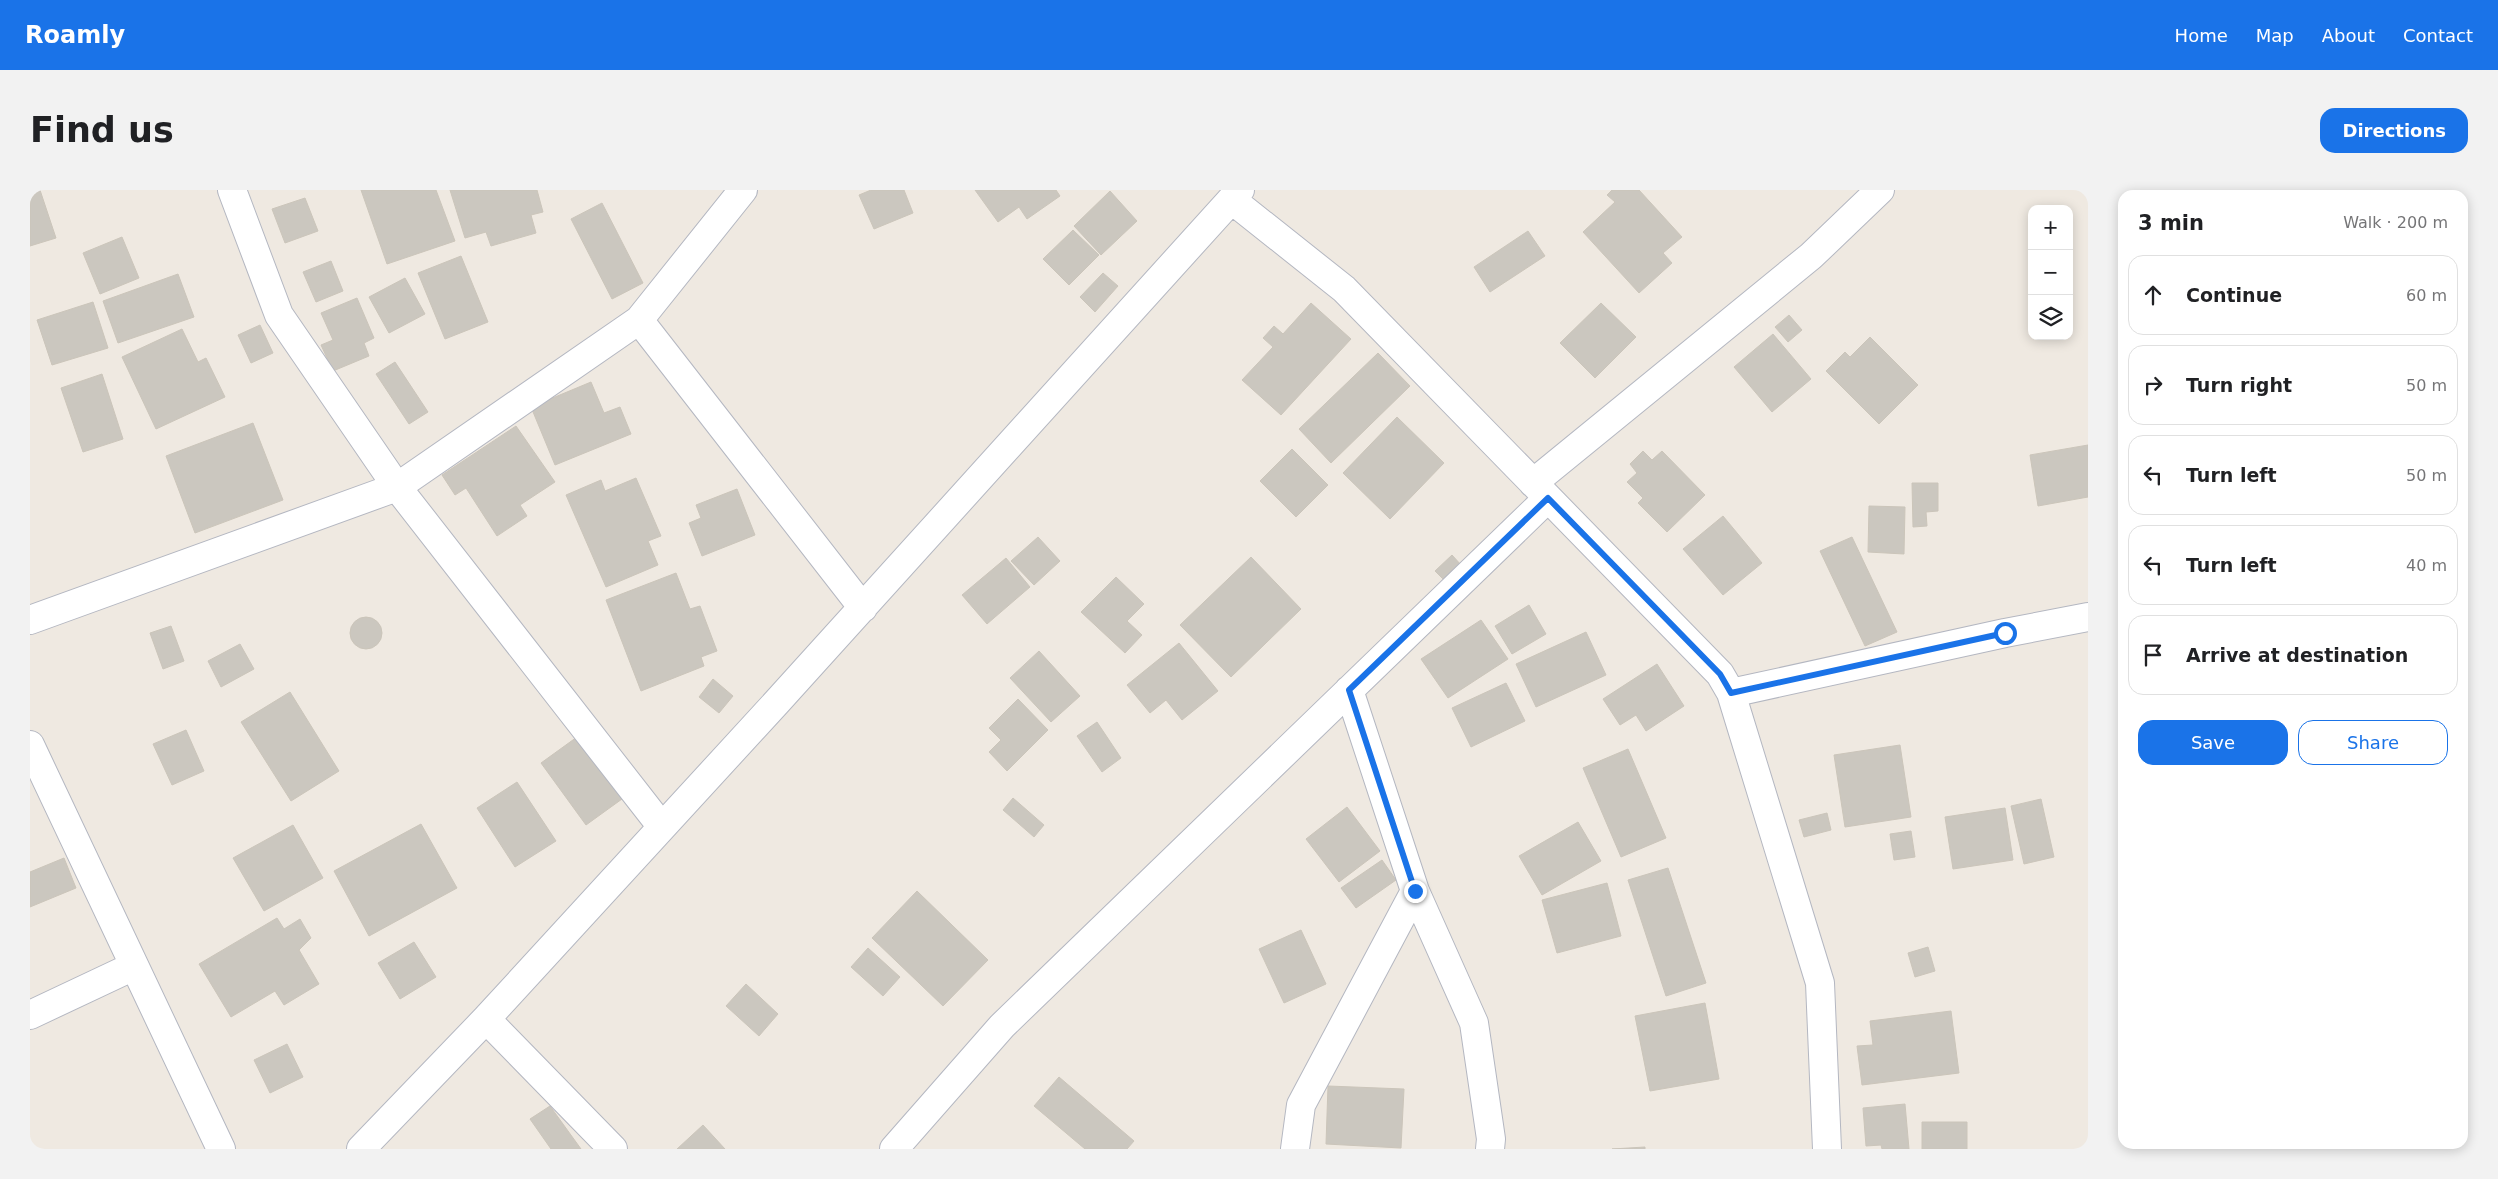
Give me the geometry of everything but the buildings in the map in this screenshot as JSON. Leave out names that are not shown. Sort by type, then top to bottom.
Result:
[{"type":"street","points":[[232,190],[279,315],[397,488],[662,827]]},
{"type":"street","points":[[30,620],[397,488],[639,320],[743,190]]},
{"type":"street","points":[[894,1149],[1002,1026],[1349,690],[1541,491],[1811,256],[1880,190]]},
{"type":"street","points":[[361,1149],[486,1019],[863,608],[1236,195],[1344,289],[1720,674],[1731,693],[1820,983],[1827,1149]]},
{"type":"street","points":[[639,320],[863,608]]},
{"type":"street","points":[[1731,693],[2005,633],[2088,617]]},
{"type":"street","points":[[1349,690],[1415,891],[1474,1023],[1491,1139],[1490,1149]]},
{"type":"street","points":[[30,745],[221,1149]]},
{"type":"street","points":[[1295,1149],[1301,1105],[1415,891]]},
{"type":"street","points":[[30,1015],[134,966]]},
{"type":"street","points":[[486,1019],[613,1149]]},
{"type":"route","points":[[1415,891],[1349,690],[1548,498],[1720,674],[1731,693],[2005,633]]}]
